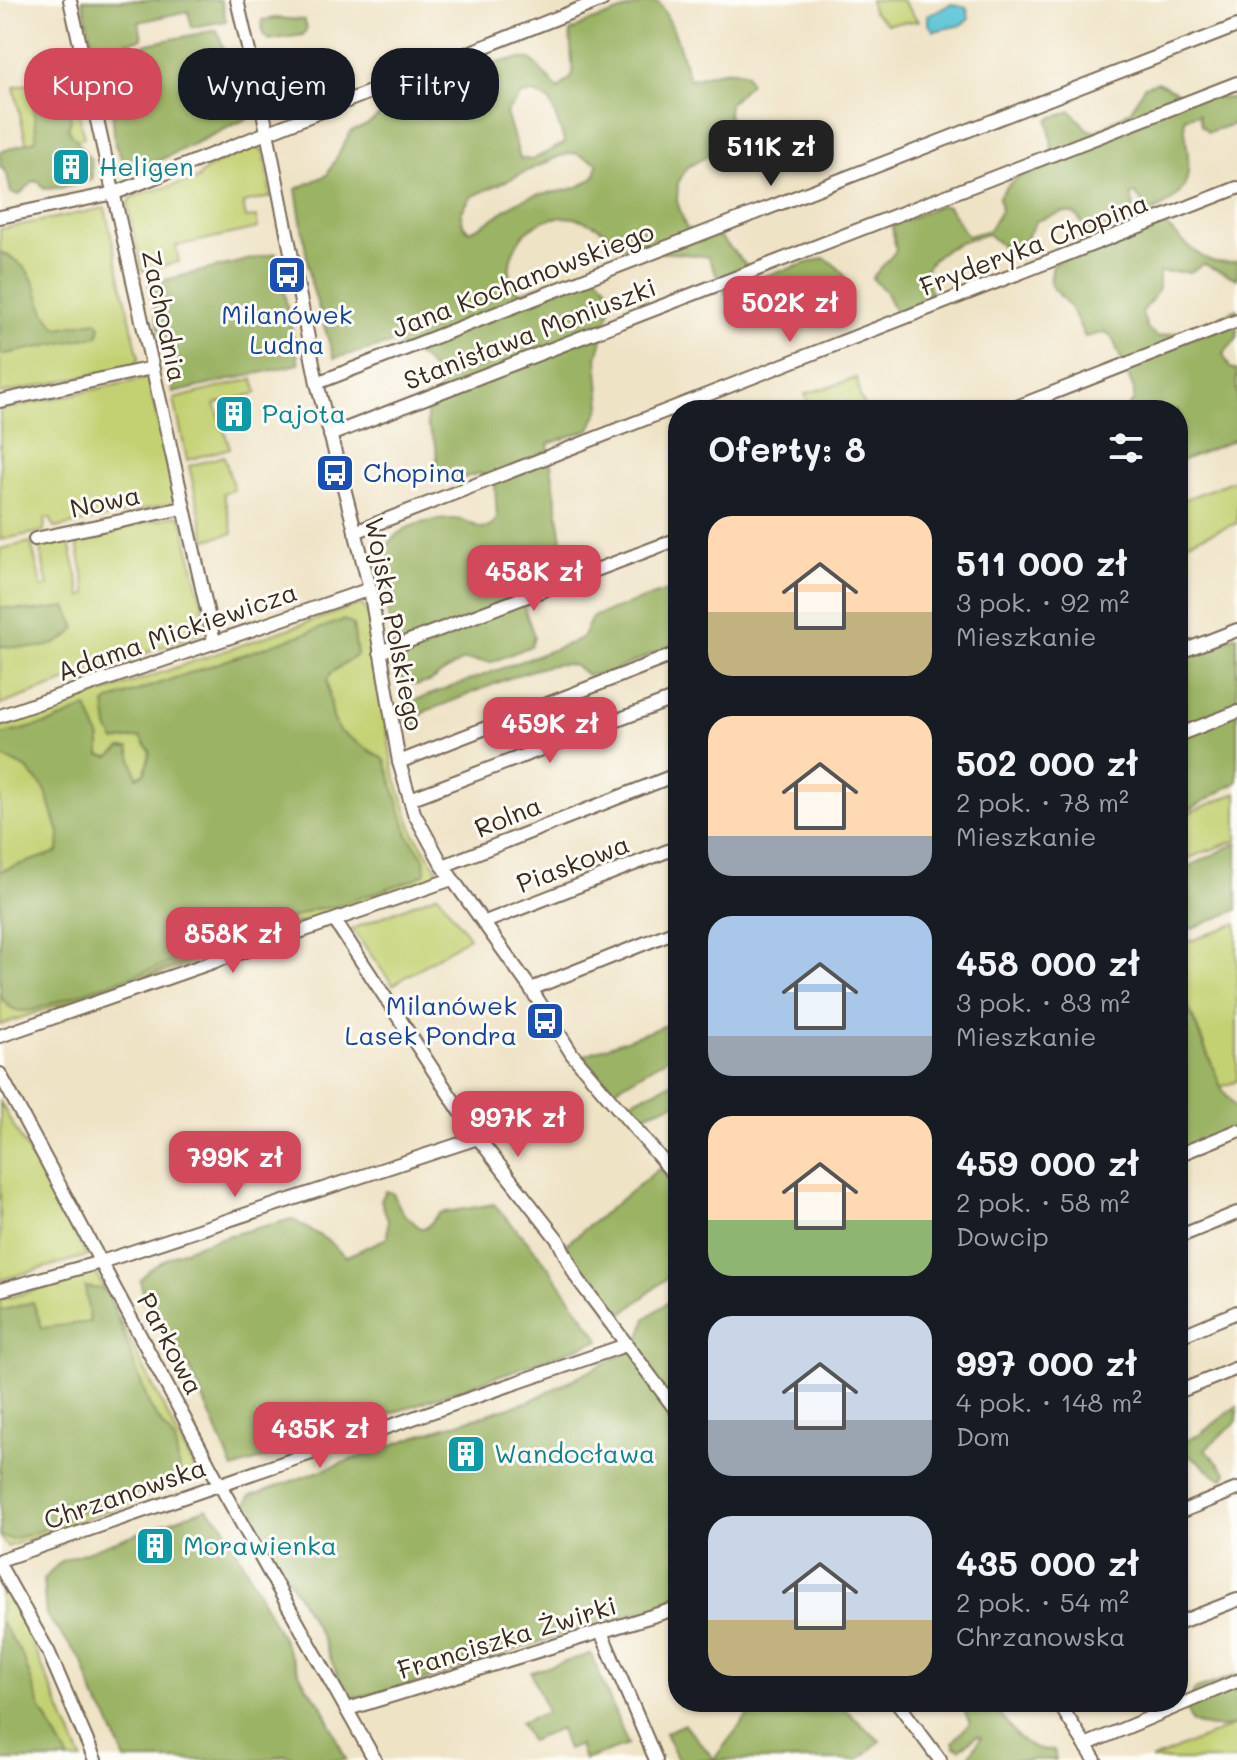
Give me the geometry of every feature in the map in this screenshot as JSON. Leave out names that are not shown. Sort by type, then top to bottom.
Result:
[{"type":"street","name":"Zachodnia","points":[[70,0],[214,641]]},
{"type":"street","name":"Wojska Polskiego","points":[[237,0],[267,131],[317,383],[370,589],[399,762],[418,825],[584,1070],[668,1167]]},
{"type":"street","points":[[0,217],[115,193],[602,0]]},
{"type":"street","name":"Jana Kochanowskiego","points":[[317,383],[1237,26]]},
{"type":"street","name":"Stanisława Moniuszki","points":[[330,435],[1237,83]]},
{"type":"street","name":"Fryderyka Chopina","points":[[693,400],[1237,188]]},
{"type":"street","points":[[1035,400],[1237,321]]},
{"type":"street","points":[[0,401],[152,368]]},
{"type":"street","name":"Fryderyka Chopina","points":[[355,532],[668,410]]},
{"type":"street","name":"Nowa","points":[[35,539],[183,508]]},
{"type":"street","points":[[380,652],[668,543]]},
{"type":"street","name":"Adama Mickiewicza","points":[[0,716],[370,589]]},
{"type":"street","points":[[1188,649],[1237,630]]},
{"type":"street","points":[[399,762],[668,657]]},
{"type":"street","points":[[410,799],[668,701]]},
{"type":"street","points":[[1188,731],[1237,712]]},
{"type":"street","name":"Rolna","points":[[443,866],[668,778]]},
{"type":"street","name":"Piaskowa","points":[[485,922],[668,851]]},
{"type":"street","points":[[0,1036],[452,879]]},
{"type":"street","points":[[335,921],[478,1138],[558,1240],[577,1278],[668,1400]]},
{"type":"street","points":[[531,989],[668,934]]},
{"type":"street","name":"Parkowa","points":[[0,1074],[220,1485],[375,1760]]},
{"type":"street","points":[[1188,1151],[1237,1131]]},
{"type":"street","points":[[0,1290],[101,1262],[478,1138]]},
{"type":"street","points":[[1188,1233],[1237,1213]]},
{"type":"street","points":[[1188,1333],[1237,1312]]},
{"type":"street","name":"Chrzanowska","points":[[0,1563],[626,1345]]},
{"type":"street","points":[[1188,1388],[1237,1368]]},
{"type":"street","points":[[1188,1509],[1237,1489]]},
{"type":"street","points":[[0,1563],[49,1653],[95,1760]]},
{"type":"street","points":[[1188,1619],[1237,1600]]},
{"type":"street","name":"Franciszka Żwirki","points":[[348,1709],[668,1611]]},
{"type":"street","points":[[601,1632],[656,1760]]},
{"type":"street","points":[[1188,1702],[1237,1681]]},
{"type":"street","points":[[904,1712],[940,1760]]},
{"type":"street","points":[[1064,1712],[1095,1760]]},
{"type":"street","points":[[1085,1745],[1163,1712]]},
{"type":"green space","points":[[82,0],[221,0],[226,21],[192,27],[188,11],[139,22],[142,39],[93,48]]},
{"type":"green space","points":[[870,0],[902,0],[918,21],[887,24],[872,11]]},
{"type":"green space","points":[[645,3],[659,3],[674,32],[689,79],[724,71],[746,73],[750,83],[729,104],[728,115],[734,126],[775,133],[783,144],[767,154],[709,155],[687,167],[678,183],[677,201],[686,228],[721,238],[758,278],[824,258],[845,277],[848,287],[840,294],[845,315],[837,327],[807,317],[772,325],[756,324],[737,318],[708,257],[622,247],[604,231],[576,219],[562,217],[536,224],[517,244],[511,259],[512,282],[520,293],[591,268],[610,290],[612,301],[597,358],[601,406],[590,429],[548,444],[564,555],[559,570],[527,588],[520,596],[534,636],[531,646],[492,662],[463,660],[429,682],[417,685],[403,681],[399,669],[383,587],[385,552],[393,538],[407,528],[427,522],[456,519],[490,527],[497,519],[495,484],[480,473],[456,480],[438,476],[436,445],[427,425],[427,411],[440,400],[439,377],[422,358],[394,343],[334,358],[311,283],[296,189],[327,175],[351,131],[373,120],[499,120],[499,62],[531,59],[558,89],[573,76],[570,32],[586,23]],"holes":[[[535,93],[550,101],[565,143],[532,160],[520,158],[506,113],[521,95]],[[575,153],[598,163],[595,176],[576,188],[524,199],[469,231],[463,225],[461,213],[471,197],[560,156]]]},
{"type":"green space","points":[[262,20],[304,20],[307,28],[303,35],[269,40],[263,34]]},
{"type":"green space","points":[[217,30],[223,48],[178,48],[178,120],[244,120],[160,160],[126,167],[115,145],[113,120],[162,120],[162,48],[128,48]]},
{"type":"green space","points":[[1157,82],[1181,94],[1237,99],[1237,123],[1208,132],[1201,125],[1199,114],[1184,118],[1188,174],[1178,195],[1151,212],[1135,193],[1131,195],[1135,213],[1119,224],[1102,230],[1089,231],[1075,214],[1064,212],[1036,221],[1024,242],[1008,251],[988,234],[961,242],[937,256],[925,270],[931,293],[915,306],[895,311],[885,291],[872,278],[896,251],[892,226],[937,206],[948,206],[967,236],[989,230],[1001,210],[999,196],[1005,189],[1021,175],[1049,162],[1052,147],[1048,119],[1071,111],[1087,129],[1095,132],[1131,110],[1144,86]]},
{"type":"green space","points":[[24,85],[24,120],[80,120],[84,138],[28,151],[14,87]]},
{"type":"green space","points":[[35,120],[71,120],[68,129],[91,160],[92,179],[69,187],[44,189],[39,181],[34,181],[19,195],[11,193],[7,174],[0,166],[0,152],[36,140]]},
{"type":"green space","points":[[255,146],[264,152],[271,197],[243,203],[246,218],[256,217],[258,228],[176,246],[179,262],[142,271],[128,205],[131,198],[198,179],[215,164]]},
{"type":"green space","points":[[105,208],[139,358],[134,366],[0,394],[0,229]]},
{"type":"green space","points":[[1160,221],[1204,257],[1225,263],[1237,261],[1237,279],[1204,264],[1190,272],[1159,272],[1159,289],[1142,313],[1147,328],[1157,337],[1202,326],[1237,309],[1237,338],[1223,354],[1230,368],[1237,370],[1237,439],[1188,458],[1188,400],[1134,400],[1134,390],[1112,337],[1106,332],[1085,337],[1071,308],[1050,284],[1053,264]]},
{"type":"green space","points":[[0,252],[25,269],[49,319],[58,328],[96,321],[100,326],[98,336],[0,355]]},
{"type":"green space","points":[[276,253],[299,364],[173,393],[149,284]]},
{"type":"green space","points":[[148,378],[176,503],[55,528],[50,518],[45,519],[44,531],[0,540],[0,410]]},
{"type":"green space","points":[[857,378],[861,400],[807,400],[805,394]]},
{"type":"green space","points":[[253,379],[257,393],[215,404],[230,448],[187,460],[174,399]]},
{"type":"green space","points":[[224,456],[234,490],[223,493],[233,533],[206,540],[189,466]]},
{"type":"green space","points":[[1237,479],[1237,523],[1188,542],[1188,498]]},
{"type":"green space","points":[[177,515],[182,519],[207,625],[201,627],[197,615],[201,633],[0,705],[0,549],[31,542],[42,588],[48,586],[39,545],[68,539],[82,597],[87,594],[77,544],[81,537]]},
{"type":"green space","points":[[668,590],[668,647],[606,674],[587,675],[575,666],[565,664],[534,670],[426,711],[418,718],[417,726],[412,730],[407,728],[404,709],[410,702],[571,643],[583,637],[592,617]]},
{"type":"green space","points":[[361,604],[367,611],[394,773],[414,833],[441,875],[58,1011],[57,1008],[329,912],[0,1025],[0,728]]},
{"type":"green space","points":[[0,607],[34,611],[66,607],[76,628],[60,642],[51,645],[31,648],[0,646]]},
{"type":"green space","points":[[344,620],[353,625],[357,655],[331,673],[327,680],[333,718],[339,731],[385,760],[408,835],[424,858],[425,873],[334,907],[314,909],[231,942],[33,1010],[18,1011],[7,1005],[0,996],[0,871],[58,852],[59,833],[45,789],[26,768],[0,756],[0,735],[54,722],[87,707],[100,739],[100,755],[109,757],[121,748],[129,748],[137,777],[145,773],[150,751],[140,737],[115,741],[108,728],[105,704]]},
{"type":"green space","points":[[1237,635],[1237,782],[1188,810],[1188,654]]},
{"type":"green space","points":[[1237,793],[1237,840],[1188,858],[1188,813]]},
{"type":"green space","points":[[1237,843],[1237,910],[1188,930],[1188,867]]},
{"type":"green space","points":[[438,894],[469,937],[393,985],[352,929]]},
{"type":"green space","points":[[1237,923],[1237,1081],[1221,1087],[1188,1005],[1188,942]]},
{"type":"green space","points":[[1188,1007],[1221,1087],[1237,1110],[1237,1131],[1188,1151]]},
{"type":"green space","points":[[668,1025],[668,1058],[613,1090],[582,1056]]},
{"type":"green space","points":[[668,1085],[668,1106],[636,1118],[625,1104]]},
{"type":"green space","points":[[0,1102],[87,1256],[0,1280]]},
{"type":"green space","points":[[660,1168],[668,1177],[668,1277],[614,1321],[565,1245]]},
{"type":"green space","points":[[386,1191],[393,1193],[402,1212],[420,1228],[426,1228],[440,1213],[494,1204],[541,1257],[600,1340],[233,1469],[191,1370],[145,1302],[140,1280],[169,1257],[189,1248],[292,1219],[330,1242],[345,1257],[387,1238],[388,1221],[381,1200]]},
{"type":"green space","points":[[96,1273],[199,1478],[7,1547],[0,1536],[0,1300]]},
{"type":"green space","points":[[85,1287],[102,1289],[110,1298],[150,1407],[175,1442],[180,1474],[162,1484],[113,1499],[46,1528],[10,1539],[0,1535],[0,1311],[33,1302],[42,1328],[90,1322]]},
{"type":"green space","points":[[668,1302],[668,1604],[600,1622],[411,1685],[354,1698],[346,1696],[323,1640],[246,1504],[250,1496],[426,1433],[530,1401],[637,1347],[646,1318]]},
{"type":"green space","points":[[1237,1406],[1237,1421],[1205,1449],[1227,1473],[1223,1479],[1188,1455],[1188,1439],[1199,1435]]},
{"type":"green space","points":[[207,1508],[224,1525],[306,1686],[322,1705],[346,1760],[308,1760],[285,1755],[263,1760],[125,1760],[108,1718],[95,1699],[83,1662],[46,1615],[43,1580],[61,1561]]},
{"type":"green space","points":[[0,1584],[29,1636],[82,1760],[0,1760]]},
{"type":"green space","points":[[0,1621],[23,1657],[41,1709],[69,1760],[0,1760]]},
{"type":"green space","points":[[591,1654],[628,1745],[584,1760],[579,1745],[567,1750],[560,1729],[530,1741],[520,1723],[547,1712],[531,1672]]},
{"type":"green space","points":[[1237,1675],[1237,1724],[1214,1727],[1191,1722],[1188,1706],[1194,1690]]},
{"type":"green space","points":[[750,1712],[848,1712],[880,1741],[858,1760],[678,1760],[665,1733],[684,1724],[714,1759]]},
{"type":"green space","points":[[965,1712],[998,1712],[1024,1742],[1033,1747],[1054,1750],[1056,1760],[967,1760],[981,1737],[976,1736],[960,1749],[953,1742],[970,1723]]},
{"type":"green space","points":[[1237,1724],[1237,1760],[1151,1760]]},
{"type":"water","points":[[952,4],[967,8],[969,19],[961,25],[934,31],[928,24],[928,15]]},
{"type":"place","name":"Heligen","points":[[71,167]]},
{"type":"place","name":"Milanówek Ludna","points":[[287,275]]},
{"type":"place","name":"Pajota","points":[[234,414]]},
{"type":"place","name":"Chopina","points":[[335,473]]},
{"type":"place","name":"Milanówek Lasek Pondra","points":[[545,1021]]},
{"type":"place","name":"Wandocława","points":[[466,1454]]},
{"type":"place","name":"Morawienka","points":[[155,1546]]}]
